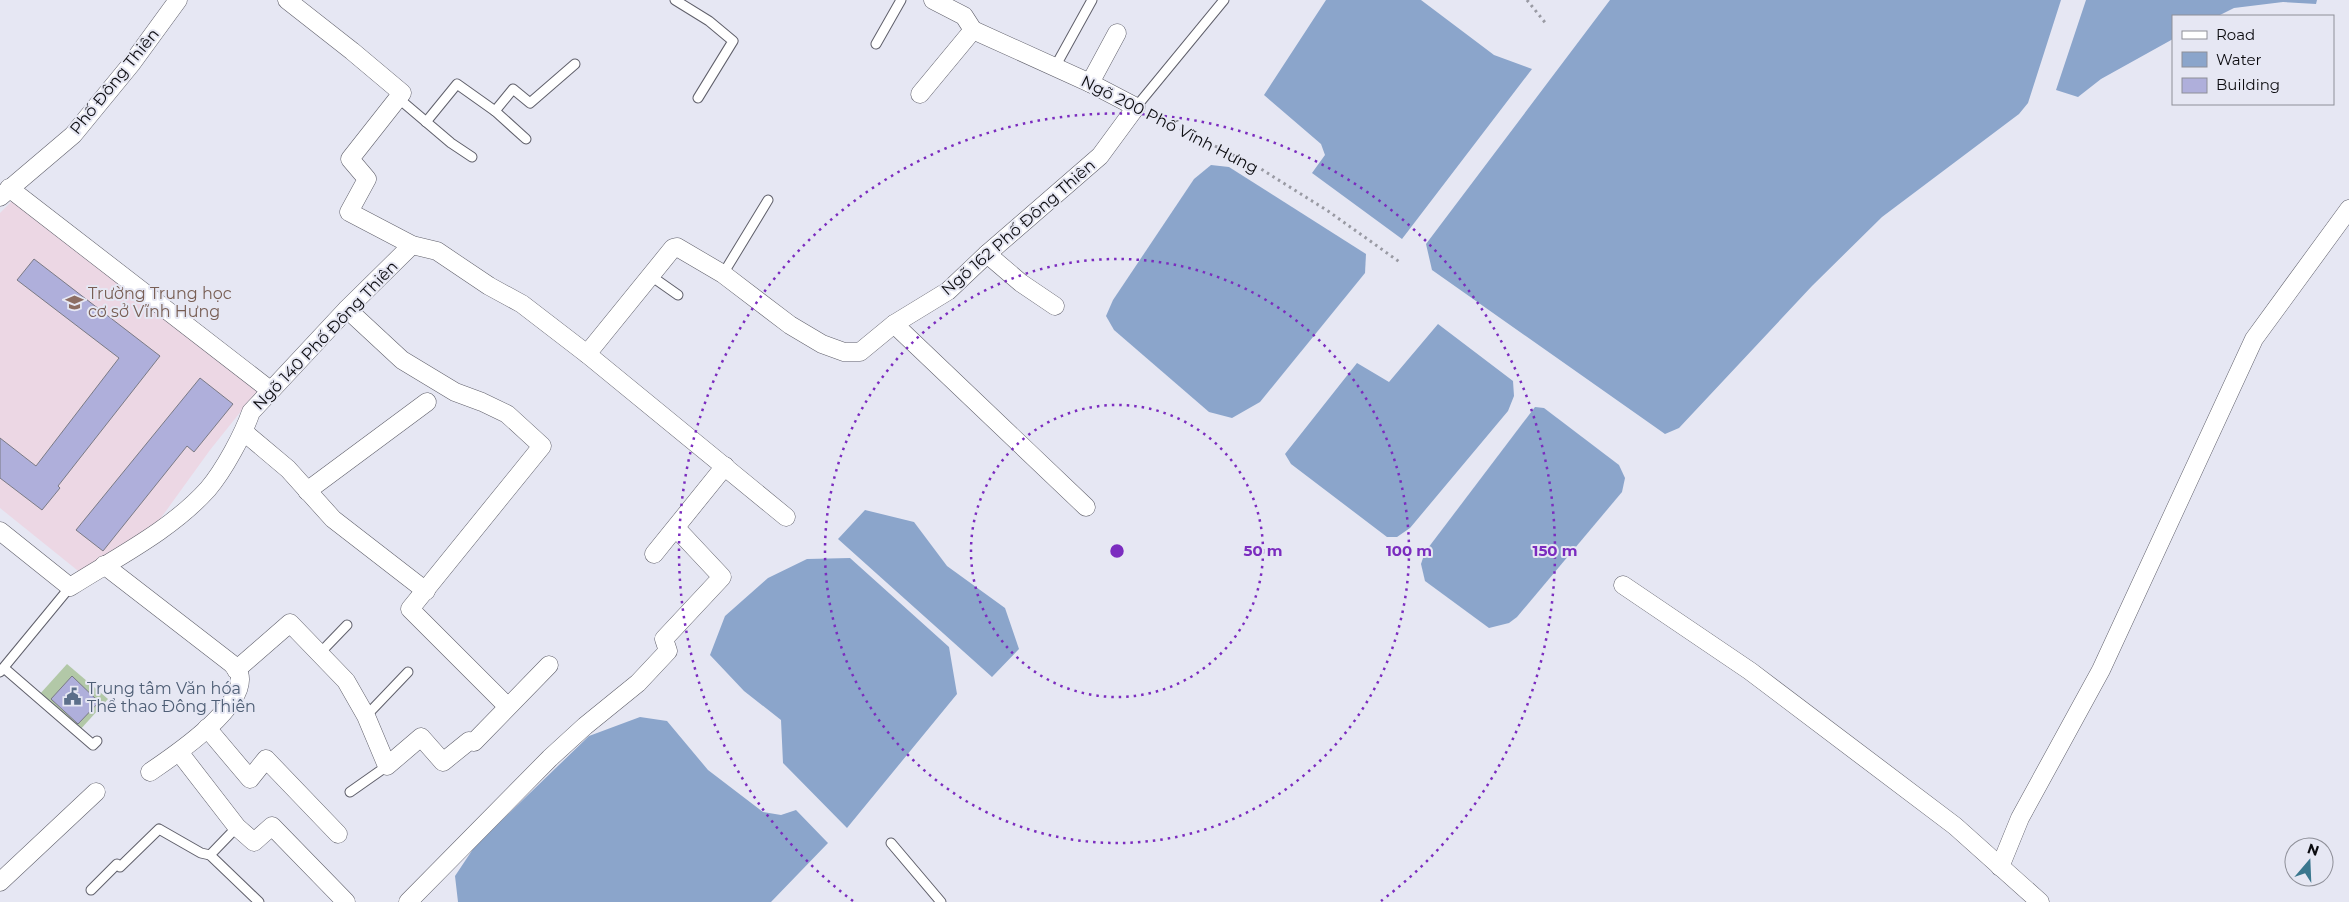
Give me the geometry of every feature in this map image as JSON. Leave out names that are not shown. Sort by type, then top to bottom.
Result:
[{"type":"street","name":"Phố Đông Thiên","points":[[5,192],[73,135],[132,63],[178,0]]},
{"type":"street","points":[[287,0],[402,93],[350,159],[367,179],[349,212],[412,245],[437,251],[489,286],[522,304],[587,354],[786,516]]},
{"type":"street","name":"Ngõ 200 Phố Vĩnh Hưng","points":[[933,0],[964,16],[973,30],[1090,83],[1136,107]]},
{"type":"street","points":[[920,94],[973,30]]},
{"type":"street","points":[[1090,83],[1117,33]]},
{"type":"street","name":"Ngõ 162 Phố Đông Thiên","points":[[587,354],[673,248],[677,247],[724,274],[790,325],[822,344],[844,352],[860,352],[894,324],[948,291],[987,254],[1100,156],[1136,107]]},
{"type":"street","points":[[5,192],[270,390]]},
{"type":"street","points":[[2000,867],[2020,818],[2101,670],[2254,339],[2349,210]]},
{"type":"street","name":"Ngõ 140 Phố Đông Thiên","points":[[70,587],[163,528],[208,488],[244,432],[251,412],[348,309],[412,245]]},
{"type":"street","points":[[987,254],[1021,283],[1055,306]]},
{"type":"street","points":[[348,309],[402,360],[455,392],[507,414],[542,446],[410,609],[507,706]]},
{"type":"street","points":[[894,324],[1086,507]]},
{"type":"street","points":[[307,491],[426,402]]},
{"type":"street","points":[[244,432],[288,469],[334,519],[426,591]]},
{"type":"street","points":[[654,554],[725,466]]},
{"type":"street","points":[[408,902],[550,758],[585,726],[638,683],[668,651],[664,639],[722,577],[676,528]]},
{"type":"street","points":[[0,531],[70,587]]},
{"type":"street","points":[[104,565],[236,670],[239,680],[234,700],[207,728],[179,752],[150,772]]},
{"type":"street","points":[[1623,585],[1750,671],[1955,826],[2040,902]]},
{"type":"street","points":[[236,670],[290,623],[346,681],[366,716],[387,766],[421,737],[443,762],[469,741],[474,742],[549,664]]},
{"type":"street","points":[[207,728],[250,779],[266,759],[338,834]]},
{"type":"street","points":[[179,752],[237,827],[254,842],[272,826],[346,902]]},
{"type":"street","points":[[0,882],[96,792]]},
{"type":"lane","points":[[675,0],[709,21],[733,41],[698,98]]},
{"type":"lane","points":[[876,44],[901,0]]},
{"type":"lane","points":[[1055,67],[1092,0]]},
{"type":"lane","points":[[1136,107],[1224,0]]},
{"type":"lane","points":[[495,111],[513,89],[530,103],[575,64]]},
{"type":"lane","points":[[426,122],[457,84],[495,111],[526,139]]},
{"type":"lane","points":[[398,98],[426,122],[472,156]]},
{"type":"lane","points":[[724,274],[768,200]]},
{"type":"lane","points":[[651,276],[678,295]]},
{"type":"lane","points":[[70,587],[2,670],[93,745],[97,741]]},
{"type":"lane","points":[[320,653],[347,625]]},
{"type":"lane","points":[[366,716],[408,672]]},
{"type":"lane","points":[[350,792],[387,766]]},
{"type":"lane","points":[[210,855],[237,827]]},
{"type":"lane","points":[[91,890],[117,864],[120,867],[159,829],[201,853],[210,855],[259,902]]},
{"type":"lane","points":[[891,843],[941,902]]},
{"type":"path","points":[[1527,0],[1547,25]]},
{"type":"path","name":"Ngõ 200 Phố Vĩnh Hưng","points":[[1136,107],[1260,169],[1328,211],[1400,263]]},
{"type":"shaded area","name":"Trường Trung học cơ sở Vĩnh Hưng","points":[[16,197],[258,390],[210,450],[158,522],[82,574],[0,508],[0,213]]},
{"type":"green space","name":"Trung tâm Văn hóa Thể thao Đông Thiên","points":[[67,664],[108,699],[79,731],[39,695]]},
{"type":"water","points":[[1326,0],[1421,0],[1494,55],[1532,69],[1402,239],[1312,173],[1325,155],[1321,144],[1264,95]]},
{"type":"water","points":[[1610,0],[2061,0],[2028,103],[2019,114],[1882,217],[1812,286],[1679,428],[1665,434],[1432,270],[1426,244]]},
{"type":"water","points":[[2086,0],[2317,0],[2316,4],[2283,2],[2234,8],[2220,15],[2172,15],[2172,40],[2101,79],[2078,97],[2056,90]]},
{"type":"water","points":[[1211,165],[1229,167],[1366,254],[1365,273],[1260,402],[1232,418],[1209,412],[1114,330],[1106,316],[1113,300],[1194,179]]},
{"type":"water","points":[[1438,324],[1513,381],[1514,396],[1508,411],[1410,528],[1397,537],[1387,537],[1291,464],[1285,454],[1357,363],[1389,382]]},
{"type":"water","points":[[1535,407],[1544,408],[1619,465],[1625,478],[1622,492],[1517,617],[1509,623],[1489,628],[1425,581],[1421,564],[1425,552]]},
{"type":"water","points":[[865,510],[914,522],[947,566],[1005,608],[1019,649],[992,677],[838,539]]},
{"type":"water","points":[[850,558],[949,647],[957,694],[847,828],[783,763],[781,720],[744,691],[710,655],[725,616],[768,578],[807,559]]},
{"type":"water","points":[[640,717],[667,721],[708,770],[763,812],[781,815],[796,810],[828,843],[771,902],[458,902],[455,876],[475,846],[589,736]]},
{"type":"building","points":[[34,259],[160,356],[58,486],[60,488],[42,510],[0,478],[0,438],[36,466],[119,358],[17,280]]},
{"type":"building","points":[[200,378],[233,404],[194,452],[187,446],[103,551],[76,530]]},
{"type":"building","points":[[72,676],[99,702],[78,724],[51,699]]},
{"type":"place","name":"Trường Trung học cơ sở Vĩnh Hưng","points":[[74,302]]},
{"type":"place","name":"Trung tâm Văn hóa Thể thao Đông Thiên","points":[[73,697]]}]
